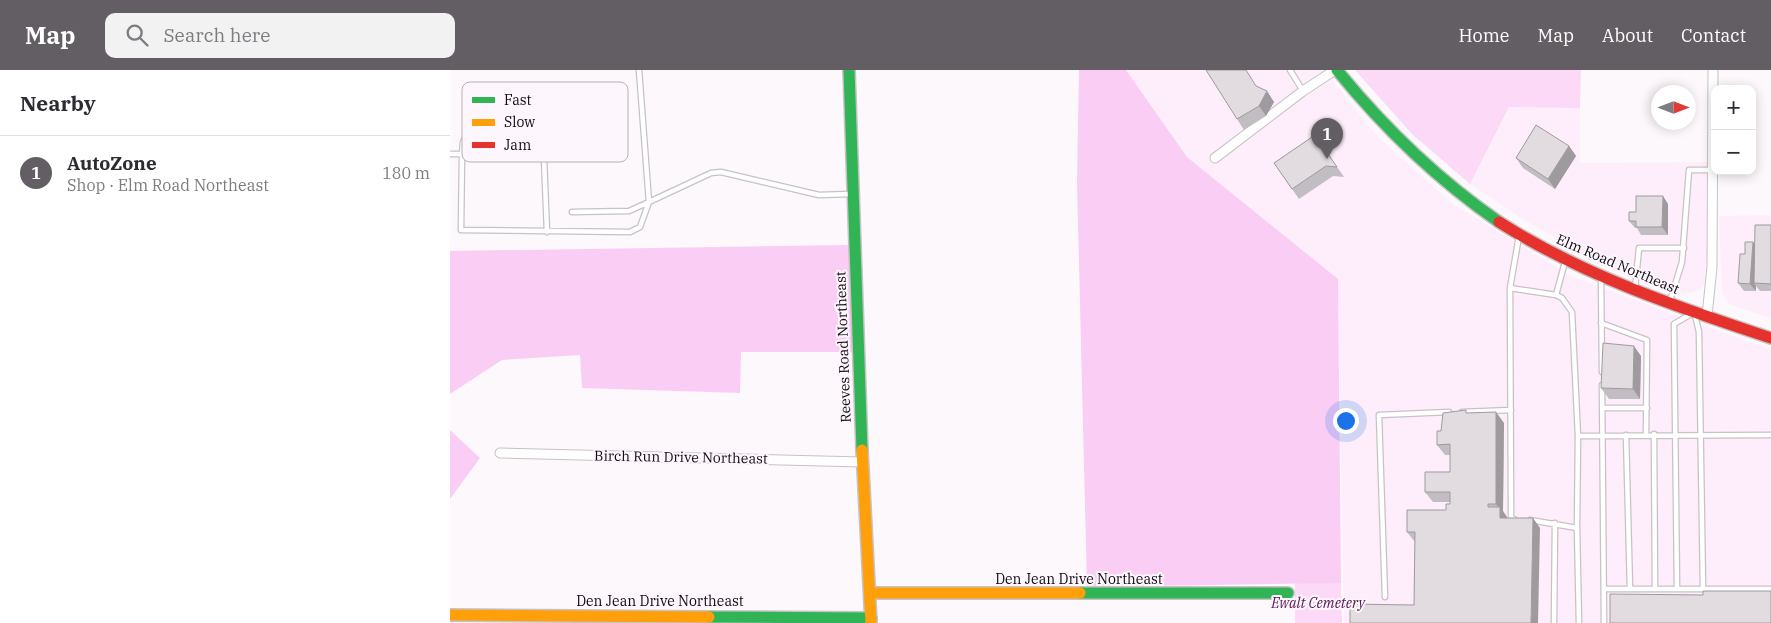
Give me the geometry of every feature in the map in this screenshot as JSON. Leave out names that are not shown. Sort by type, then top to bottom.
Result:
[{"type":"street","name":"Reeves Road Northeast","points":[[849,70],[862,462],[871,620]]},
{"type":"street","points":[[1215,158],[1303,91],[1336,70]]},
{"type":"street","name":"Elm Road Northeast","points":[[1336,70],[1366,106],[1416,157],[1458,193],[1519,234],[1566,260],[1601,276],[1694,312],[1771,338]]},
{"type":"street","points":[[1712,130],[1713,70]]},
{"type":"street","points":[[1707,316],[1712,267],[1712,175]]},
{"type":"street","name":"Birch Run Drive Northeast","points":[[500,453],[862,462]]},
{"type":"street","name":"Den Jean Drive Northeast","points":[[870,593],[1288,593]]},
{"type":"street","name":"Den Jean Drive Northeast","points":[[450,615],[871,620]]},
{"type":"lane","points":[[450,154],[462,154],[461,230],[630,232],[640,227],[650,202],[639,70]]},
{"type":"lane","points":[[1290,70],[1303,91]]},
{"type":"lane","points":[[543,162],[547,232]]},
{"type":"lane","points":[[1670,302],[1682,262],[1689,170],[1711,170]]},
{"type":"lane","points":[[572,212],[629,211],[712,173],[721,172],[819,195],[853,194]]},
{"type":"lane","points":[[1519,234],[1510,288],[1511,519],[1555,523],[1577,528]]},
{"type":"lane","points":[[1635,290],[1639,248],[1684,248]]},
{"type":"lane","points":[[1556,295],[1566,260]]},
{"type":"lane","points":[[1601,276],[1604,623]]},
{"type":"lane","points":[[1510,288],[1556,295],[1569,305],[1574,322],[1578,436],[1579,623]]},
{"type":"lane","points":[[1677,589],[1674,324],[1694,312],[1698,332],[1703,589]]},
{"type":"lane","points":[[1602,323],[1647,340],[1646,434]]},
{"type":"lane","points":[[1602,408],[1647,408]]},
{"type":"lane","points":[[1385,597],[1379,415],[1511,410]]},
{"type":"lane","points":[[1578,436],[1646,434],[1771,435]]},
{"type":"lane","points":[[1654,434],[1655,589]]},
{"type":"lane","points":[[1626,435],[1630,589]]},
{"type":"lane","points":[[1554,623],[1555,523]]},
{"type":"lane","points":[[1604,589],[1771,589]]},
{"type":"shaded area","points":[[1079,70],[1126,70],[1187,157],[1338,279],[1341,583],[1087,587],[1077,182]]},
{"type":"shaded area","points":[[1126,70],[1324,70],[1377,136],[1453,204],[1573,277],[1771,350],[1771,623],[1344,623],[1338,279],[1187,157]]},
{"type":"shaded area","points":[[1509,107],[1580,108],[1580,163],[1707,162],[1707,254],[1705,283],[1698,291],[1682,294],[1598,260],[1524,220],[1470,184]]},
{"type":"shaded area","points":[[1771,215],[1771,319],[1728,303],[1722,292],[1719,216]]},
{"type":"shaded area","points":[[850,245],[853,352],[741,352],[740,393],[582,388],[580,355],[502,360],[450,394],[450,251]]},
{"type":"shaded area","points":[[450,430],[480,458],[450,499]]},
{"type":"green space","points":[[1355,70],[1581,70],[1580,108],[1509,107],[1470,184],[1412,134]]},
{"type":"green space","name":"Ewalt Cemetery","points":[[1295,583],[1341,583],[1342,623],[1295,623]]},
{"type":"building","points":[[1206,70],[1246,70],[1256,86],[1267,91],[1259,106],[1237,119]]},
{"type":"building","points":[[1536,125],[1569,146],[1548,179],[1516,158]]},
{"type":"building","points":[[1315,135],[1337,167],[1326,166],[1292,189],[1274,163]]},
{"type":"building","points":[[1636,196],[1663,196],[1662,227],[1636,227],[1636,221],[1629,221],[1629,212],[1636,212]]},
{"type":"building","points":[[1755,225],[1771,225],[1771,284],[1754,283]]},
{"type":"building","points":[[1745,242],[1753,242],[1750,284],[1738,283],[1740,254],[1745,254]]},
{"type":"building","points":[[1603,343],[1634,346],[1633,389],[1601,388]]},
{"type":"building","points":[[1466,410],[1466,413],[1496,412],[1496,504],[1488,504],[1488,507],[1500,507],[1500,518],[1533,518],[1531,623],[1350,623],[1350,604],[1414,605],[1415,532],[1407,532],[1407,510],[1446,510],[1446,504],[1450,504],[1450,492],[1425,492],[1425,472],[1450,472],[1450,444],[1437,445],[1437,431],[1441,431],[1443,413]]},
{"type":"building","points":[[1703,591],[1771,591],[1771,623],[1610,623],[1610,594],[1703,595]]},
{"type":"traffic: fast","points":[[849,70],[862,450]]},
{"type":"traffic: fast","points":[[1337,70],[1393,133],[1433,171],[1499,222]]},
{"type":"traffic: fast","points":[[1080,593],[1288,593]]},
{"type":"traffic: fast","points":[[709,617],[871,618]]},
{"type":"traffic: slow","points":[[862,450],[871,623]]},
{"type":"traffic: slow","points":[[870,593],[1080,593]]},
{"type":"traffic: slow","points":[[450,615],[709,617]]},
{"type":"traffic: jam","points":[[1499,222],[1564,259],[1632,289],[1771,338]]},
{"type":"place","name":"AutoZone","points":[[1327,159]]}]
